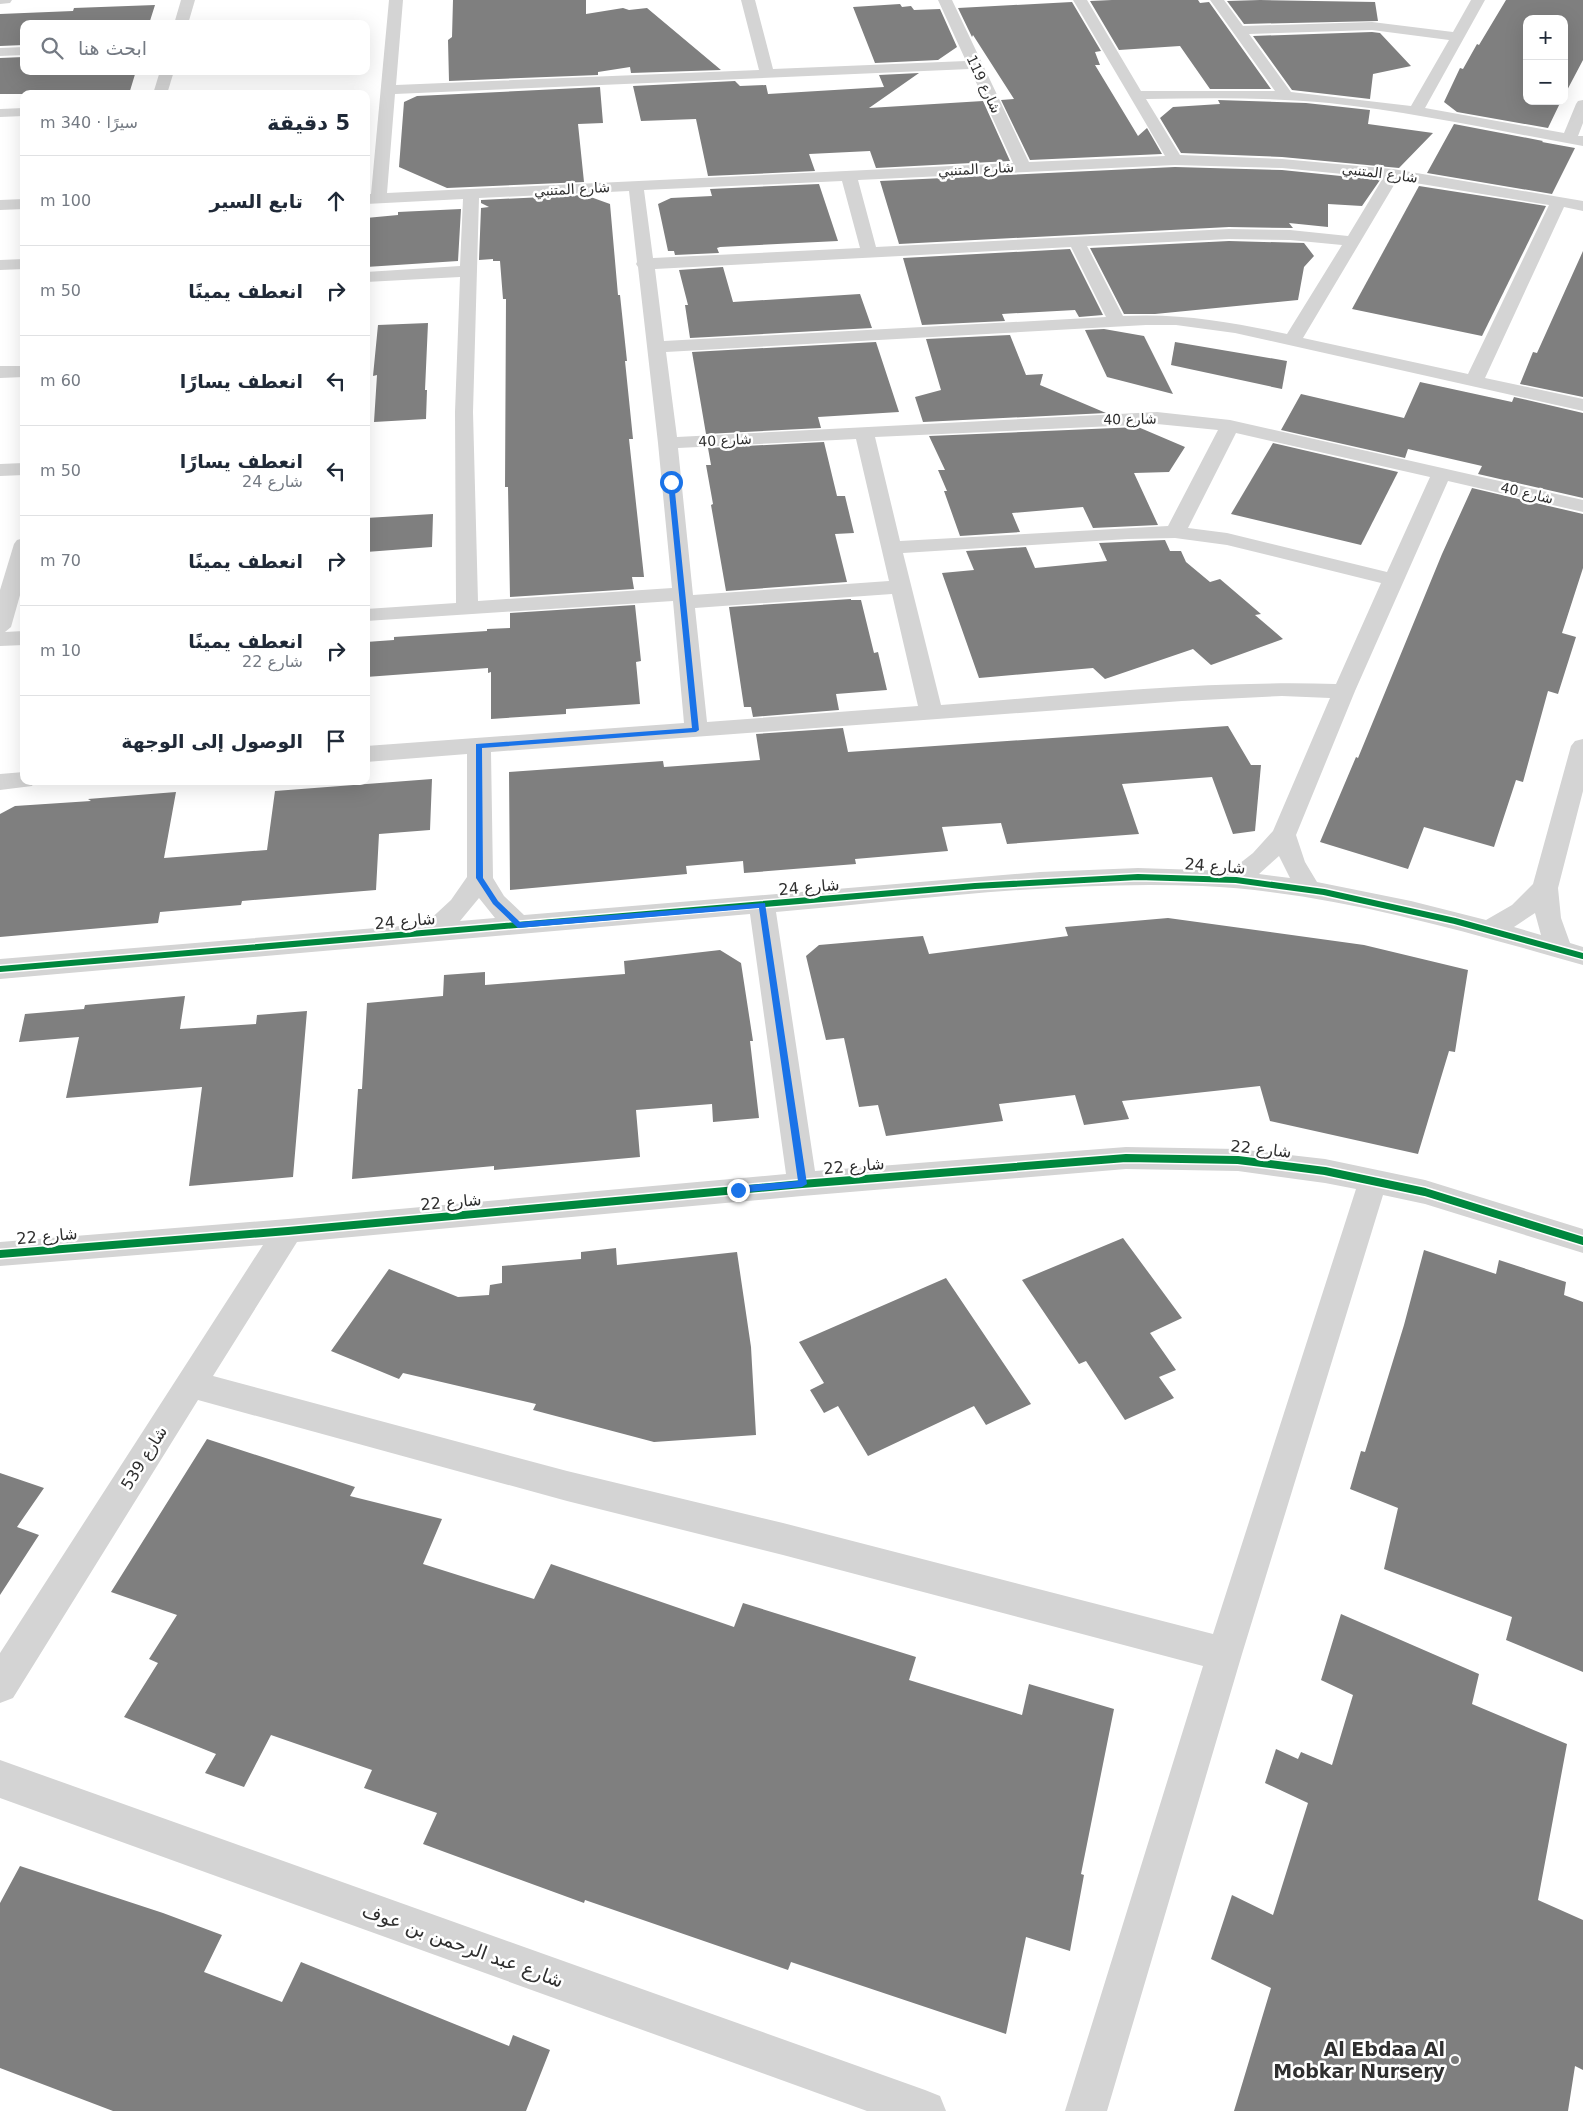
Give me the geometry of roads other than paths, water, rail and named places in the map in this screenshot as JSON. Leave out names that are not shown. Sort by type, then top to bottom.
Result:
[{"type":"street","points":[[182,20],[188,0]]},
{"type":"street","points":[[372,198],[388,90],[396,0]]},
{"type":"street","points":[[748,0],[767,73]]},
{"type":"street","points":[[945,0],[952,0]]},
{"type":"street","name":"شارع 119","points":[[945,0],[1023,167]]},
{"type":"street","points":[[1080,0],[1174,160]]},
{"type":"street","points":[[1217,0],[1286,95]]},
{"type":"street","points":[[1415,112],[1478,1],[1458,0]]},
{"type":"street","points":[[1239,30],[1372,26],[1458,37]]},
{"type":"street","points":[[0,52],[20,51]]},
{"type":"street","points":[[388,90],[975,65]]},
{"type":"street","points":[[161,90],[166,75]]},
{"type":"street","points":[[1136,94],[1286,95],[1330,99],[1576,140],[1583,104]]},
{"type":"street","points":[[0,113],[20,112]]},
{"type":"street","name":"شارع المتنبي","points":[[372,198],[1174,160],[1276,163],[1393,174],[1583,206]]},
{"type":"street","points":[[1292,341],[1393,174]]},
{"type":"street","points":[[849,176],[869,252]]},
{"type":"street","points":[[636,186],[644,264],[668,443],[696,730]]},
{"type":"street","points":[[467,609],[464,404],[470,272],[471,194]]},
{"type":"street","points":[[1474,381],[1558,202]]},
{"type":"street","points":[[0,205],[20,204]]},
{"type":"street","points":[[644,264],[1259,234],[1322,237],[1353,241]]},
{"type":"street","points":[[1077,242],[1117,321]]},
{"type":"street","points":[[0,265],[20,264]]},
{"type":"street","points":[[370,277],[470,272]]},
{"type":"street","points":[[656,347],[1117,321],[1176,320],[1206,323],[1583,405]]},
{"type":"street","points":[[0,372],[20,371]]},
{"type":"street","name":"شارع 40","points":[[668,443],[1133,418],[1182,420],[1230,426],[1583,506]]},
{"type":"street","points":[[1175,532],[1230,426]]},
{"type":"street","points":[[864,433],[931,712]]},
{"type":"street","points":[[0,470],[20,469]]},
{"type":"street","points":[[1235,880],[1262,859],[1284,835],[1344,691],[1441,474]]},
{"type":"street","points":[[892,548],[1128,533],[1175,532],[1227,539],[1393,580]]},
{"type":"street","points":[[1,621],[20,557]]},
{"type":"street","points":[[370,615],[901,587]]},
{"type":"street","points":[[0,639],[20,638]]},
{"type":"street","points":[[370,754],[1232,691],[1282,689],[1344,691]]},
{"type":"street","points":[[479,746],[480,878],[495,902],[518,925]]},
{"type":"street","points":[[1571,953],[1548,918],[1545,888],[1583,746]]},
{"type":"street","points":[[0,782],[20,780]]},
{"type":"street","points":[[1284,835],[1293,862],[1309,890]]},
{"type":"street","name":"شارع 24","points":[[0,969],[1055,880],[1157,877],[1235,880],[1309,890],[1392,906],[1571,953]]},
{"type":"street","points":[[432,932],[460,906],[480,878]]},
{"type":"street","points":[[1489,930],[1521,912],[1545,888]]},
{"type":"street","points":[[762,905],[802,1184]]},
{"type":"street","name":"شارع 22","points":[[0,1254],[802,1184],[1126,1158],[1238,1160],[1325,1171],[1425,1192],[1583,1240]]},
{"type":"street","points":[[1086,2111],[1224,1654],[1373,1180]]},
{"type":"street","name":"شارع 539","points":[[0,1685],[288,1230]]},
{"type":"street","points":[[190,1384],[566,1486],[1224,1654]]},
{"type":"street","name":"شارع عبد الرحمن بن عوف","points":[[0,1779],[925,2111]]},
{"type":"place","name":"Al Ebdaa Al Mobkar Nursery","points":[[1455,2060]]}]
